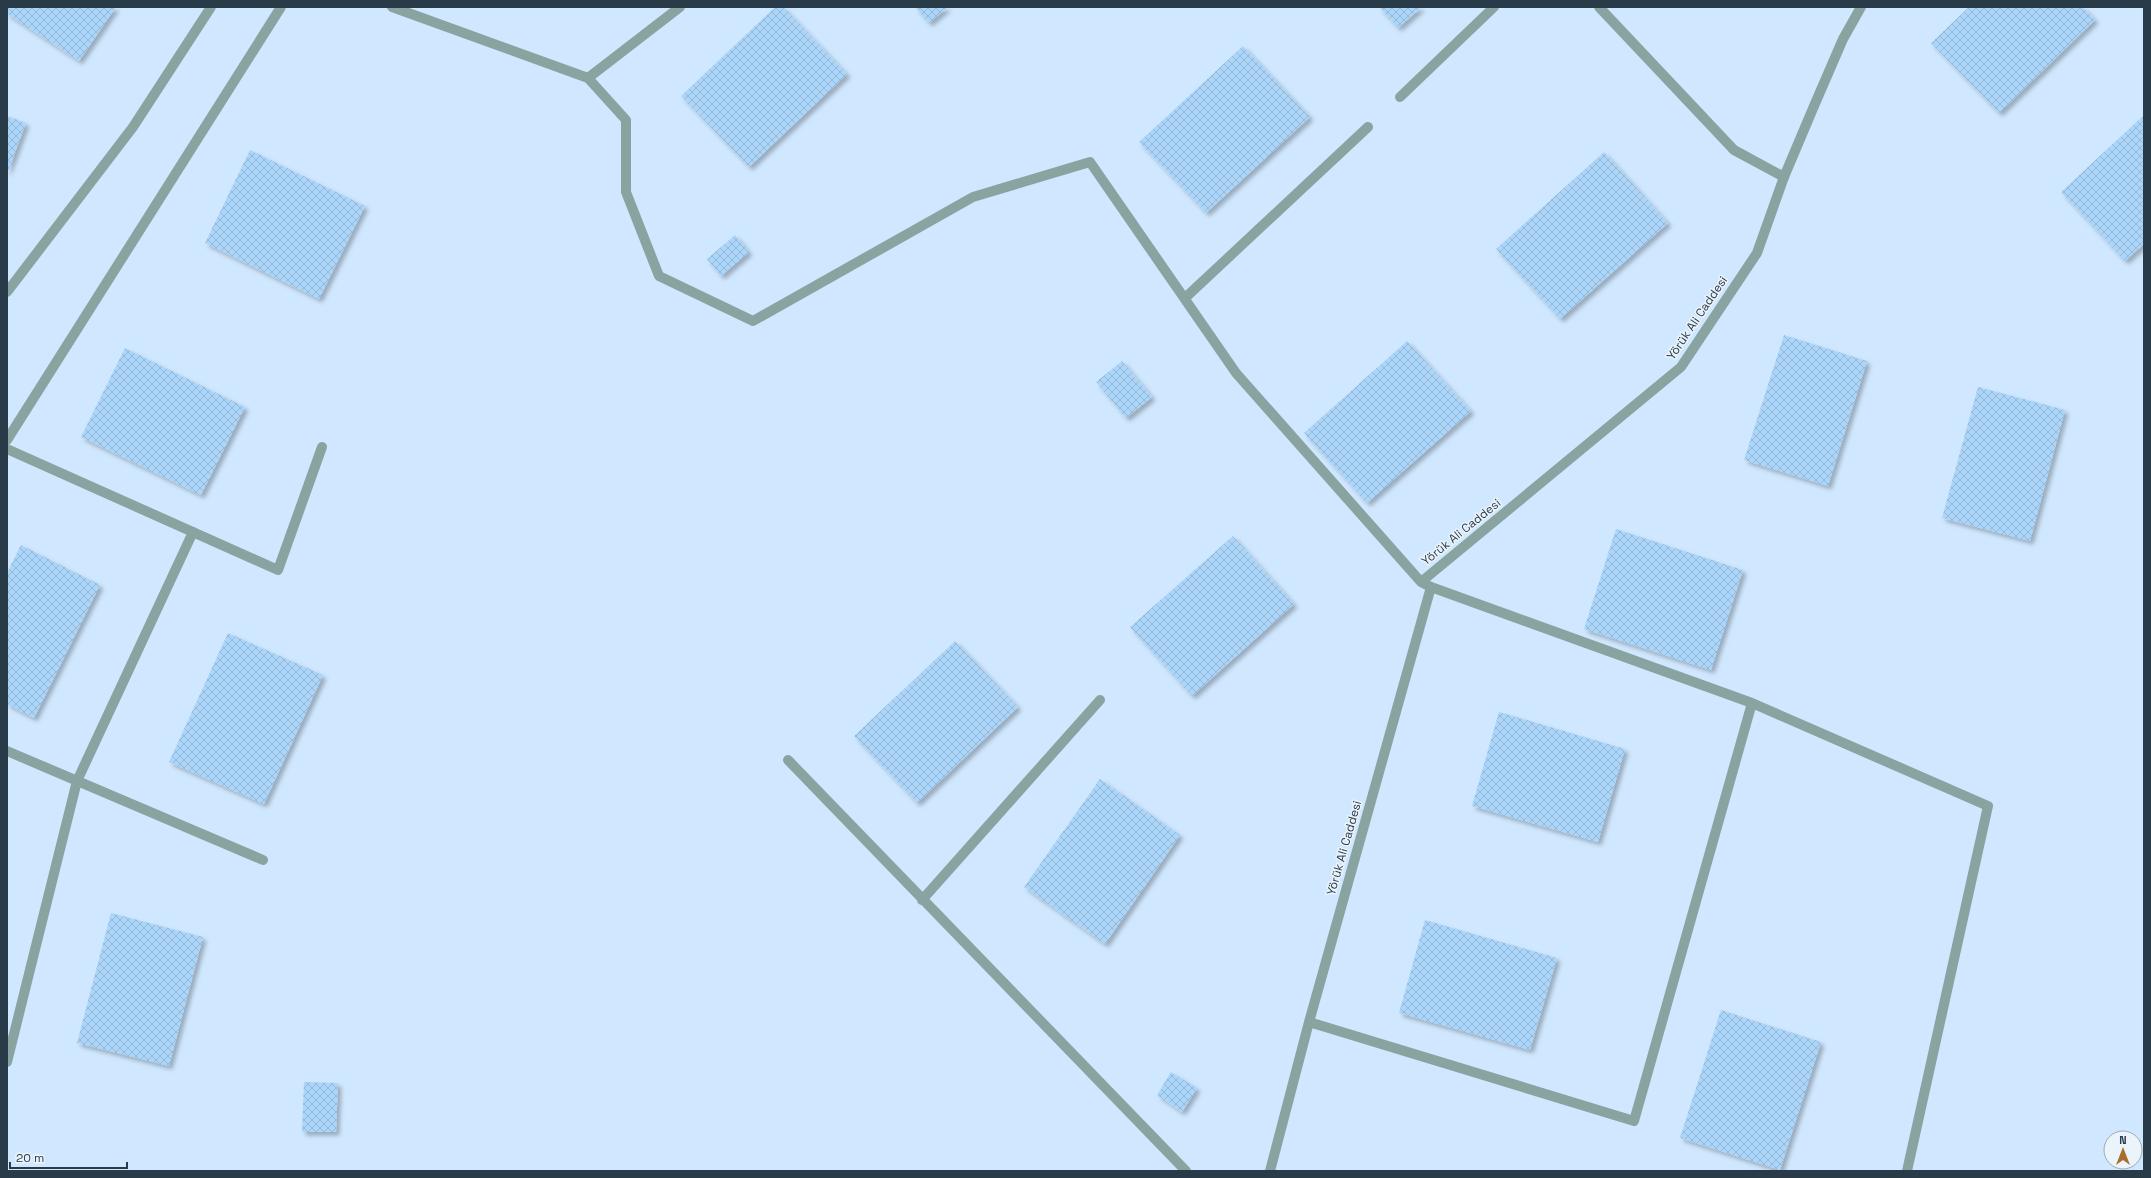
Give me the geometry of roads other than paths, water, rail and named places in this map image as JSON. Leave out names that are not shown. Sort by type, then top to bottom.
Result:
[{"type":"street","points":[[7,292],[133,127],[211,7]]},
{"type":"street","points":[[7,440],[281,7]]},
{"type":"street","points":[[392,7],[588,78],[626,120],[626,192],[659,276],[752,321],[973,197],[1090,162],[1236,373],[1421,582]]},
{"type":"street","points":[[588,78],[680,7]]},
{"type":"street","points":[[1400,97],[1494,7]]},
{"type":"street","points":[[1600,7],[1734,150],[1784,177]]},
{"type":"street","name":"Yörük Ali Caddesi","points":[[1270,1171],[1309,1022],[1431,587],[1421,582],[1681,367],[1757,252],[1784,177],[1843,39],[1861,7]]},
{"type":"street","points":[[1184,298],[1368,128]]},
{"type":"street","points":[[7,450],[278,570],[322,447]]},
{"type":"street","points":[[7,1062],[77,781],[193,532]]},
{"type":"street","points":[[1431,587],[1752,703],[1988,806],[1907,1171]]},
{"type":"street","points":[[922,900],[1100,700]]},
{"type":"street","points":[[1309,1022],[1634,1121],[1752,703]]},
{"type":"street","points":[[7,751],[263,860]]},
{"type":"street","points":[[788,760],[1186,1171]]}]
